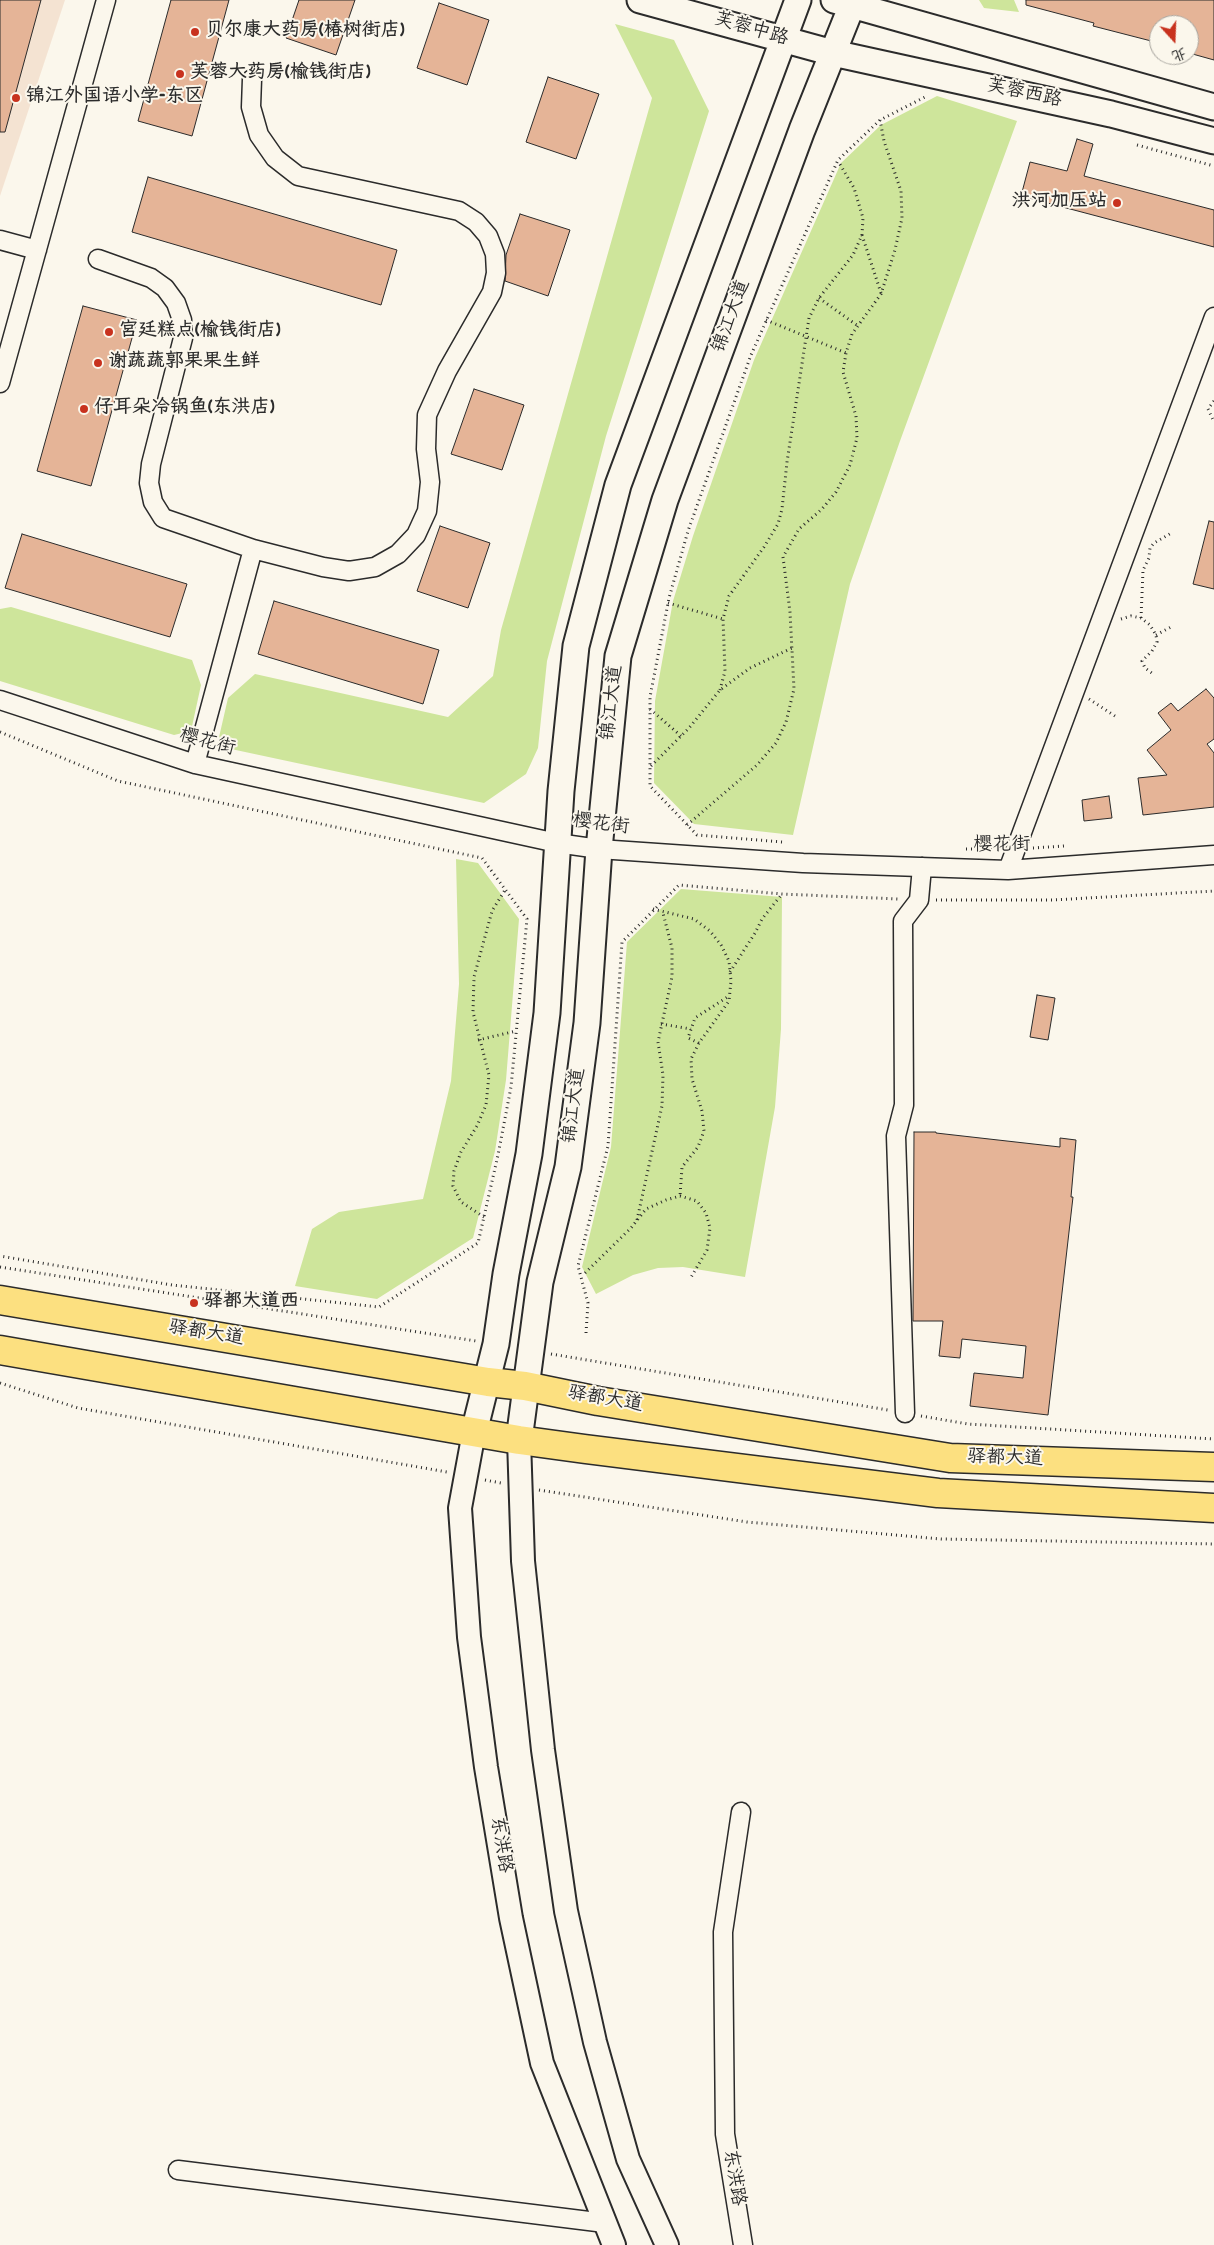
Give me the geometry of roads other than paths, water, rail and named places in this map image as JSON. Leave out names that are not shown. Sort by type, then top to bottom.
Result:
[{"type":"main road","name":"芙蓉中路","points":[[640,0],[833,53]]},
{"type":"main road","points":[[474,1432],[496,1344],[506,1274],[529,1154],[547,1014],[557,842],[576,646],[618,485],[798,0]]},
{"type":"main road","name":"锦江大道","points":[[519,1440],[540,1282],[568,1167],[587,1023],[599,849],[618,656],[665,500],[802,130],[833,53],[847,2]]},
{"type":"main road","name":"芙蓉西路","points":[[847,2],[1214,107]]},
{"type":"main road","name":"芙蓉西路","points":[[833,53],[1111,114],[1214,141]]},
{"type":"main road","name":"驿都大道","points":[[0,1300],[488,1382],[525,1386],[598,1401],[950,1458],[1214,1467]]},
{"type":"main road","name":"驿都大道","points":[[0,1350],[519,1440],[938,1492],[1214,1508]]},
{"type":"street","points":[[0,383],[106,0]]},
{"type":"street","points":[[98,258],[151,278],[165,288],[176,303],[182,320],[183,338],[151,464],[149,483],[153,502],[164,518],[253,549],[323,567],[349,571],[375,567],[398,554],[416,535],[427,512],[430,482],[426,449],[427,415],[447,371],[492,292],[496,273],[495,254],[488,236],[476,222],[459,212],[298,176],[275,158],[259,135],[251,107],[252,79]]},
{"type":"street","points":[[0,240],[37,250]]},
{"type":"street","points":[[1008,870],[1214,318]]},
{"type":"street","points":[[195,764],[253,549]]},
{"type":"street","name":"樱花街","points":[[0,700],[195,764],[557,842],[599,849],[803,863],[1008,870],[1214,855]]},
{"type":"street","points":[[905,1413],[896,1136],[904,1105],[903,921],[919,900],[922,867]]},
{"type":"street","name":"东洪路","points":[[474,1432],[460,1508],[469,1637],[486,1767],[511,1918],[542,2063],[614,2245]]},
{"type":"street","points":[[519,1440],[523,1561],[543,1750],[566,1911],[595,2042],[628,2159],[667,2245]]},
{"type":"street","name":"东洪路","points":[[741,1812],[723,1930],[723,1942],[725,2134],[743,2245]]},
{"type":"street","points":[[178,2170],[605,2223]]},
{"type":"place","name":"贝尔康大药房(椿树街店)","points":[[195,32]]},
{"type":"place","name":"芙蓉大药房(榆钱街店)","points":[[180,74]]},
{"type":"place","name":"锦江外国语小学-东区","points":[[16,98]]},
{"type":"place","name":"洪河加压站","points":[[1117,203]]},
{"type":"place","name":"宫廷糕点(榆钱街店)","points":[[109,332]]},
{"type":"place","name":"谢蔬蔬郭果果生鲜","points":[[98,363]]},
{"type":"place","name":"仔耳朵冷锅鱼(东洪店)","points":[[84,409]]},
{"type":"place","name":"驿都大道西","points":[[194,1303]]}]
